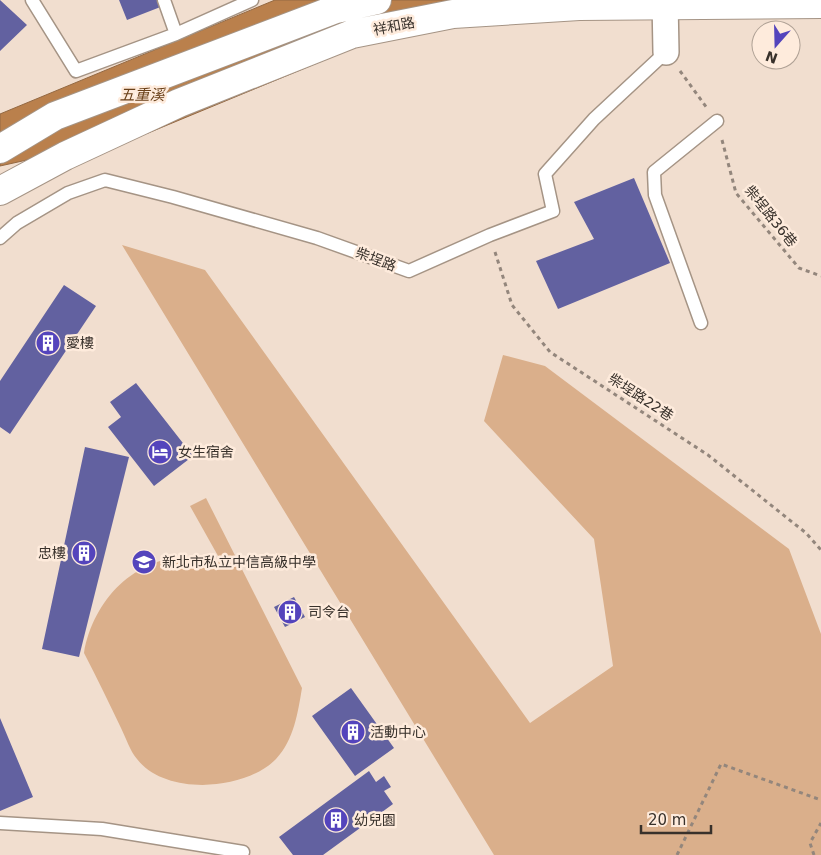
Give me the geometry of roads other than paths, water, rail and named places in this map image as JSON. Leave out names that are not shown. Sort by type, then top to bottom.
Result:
[{"type":"main road","name":"祥和路","points":[[0,149],[64,112],[336,9],[377,0]]},
{"type":"main road","name":"祥和路","points":[[0,191],[65,156],[179,103],[352,34],[453,14],[665,2],[821,4]]},
{"type":"street","points":[[665,2],[666,52]]},
{"type":"lane","points":[[32,0],[76,71],[176,34],[252,0]]},
{"type":"lane","points":[[164,0],[176,34]]},
{"type":"lane","name":"柴埕路","points":[[0,238],[17,223],[68,193],[105,180],[173,197],[317,238],[409,272],[490,235],[554,211],[544,174],[594,119],[666,52]]},
{"type":"lane","points":[[701,324],[655,195],[654,172],[717,120]]},
{"type":"lane","points":[[0,823],[102,829],[243,852]]},
{"type":"water","name":"五重溪","points":[[275,0],[821,0],[409,25],[148,133],[0,166],[0,114]]},
{"type":"place","name":"愛樓","points":[[48,343]]},
{"type":"place","name":"女生宿舍","points":[[160,452]]},
{"type":"place","name":"忠樓","points":[[84,553]]},
{"type":"place","name":"新北市私立中信高級中學","points":[[144,562]]},
{"type":"place","name":"司令台","points":[[290,612]]},
{"type":"place","name":"活動中心","points":[[353,732]]},
{"type":"place","name":"幼兒園","points":[[336,820]]}]
